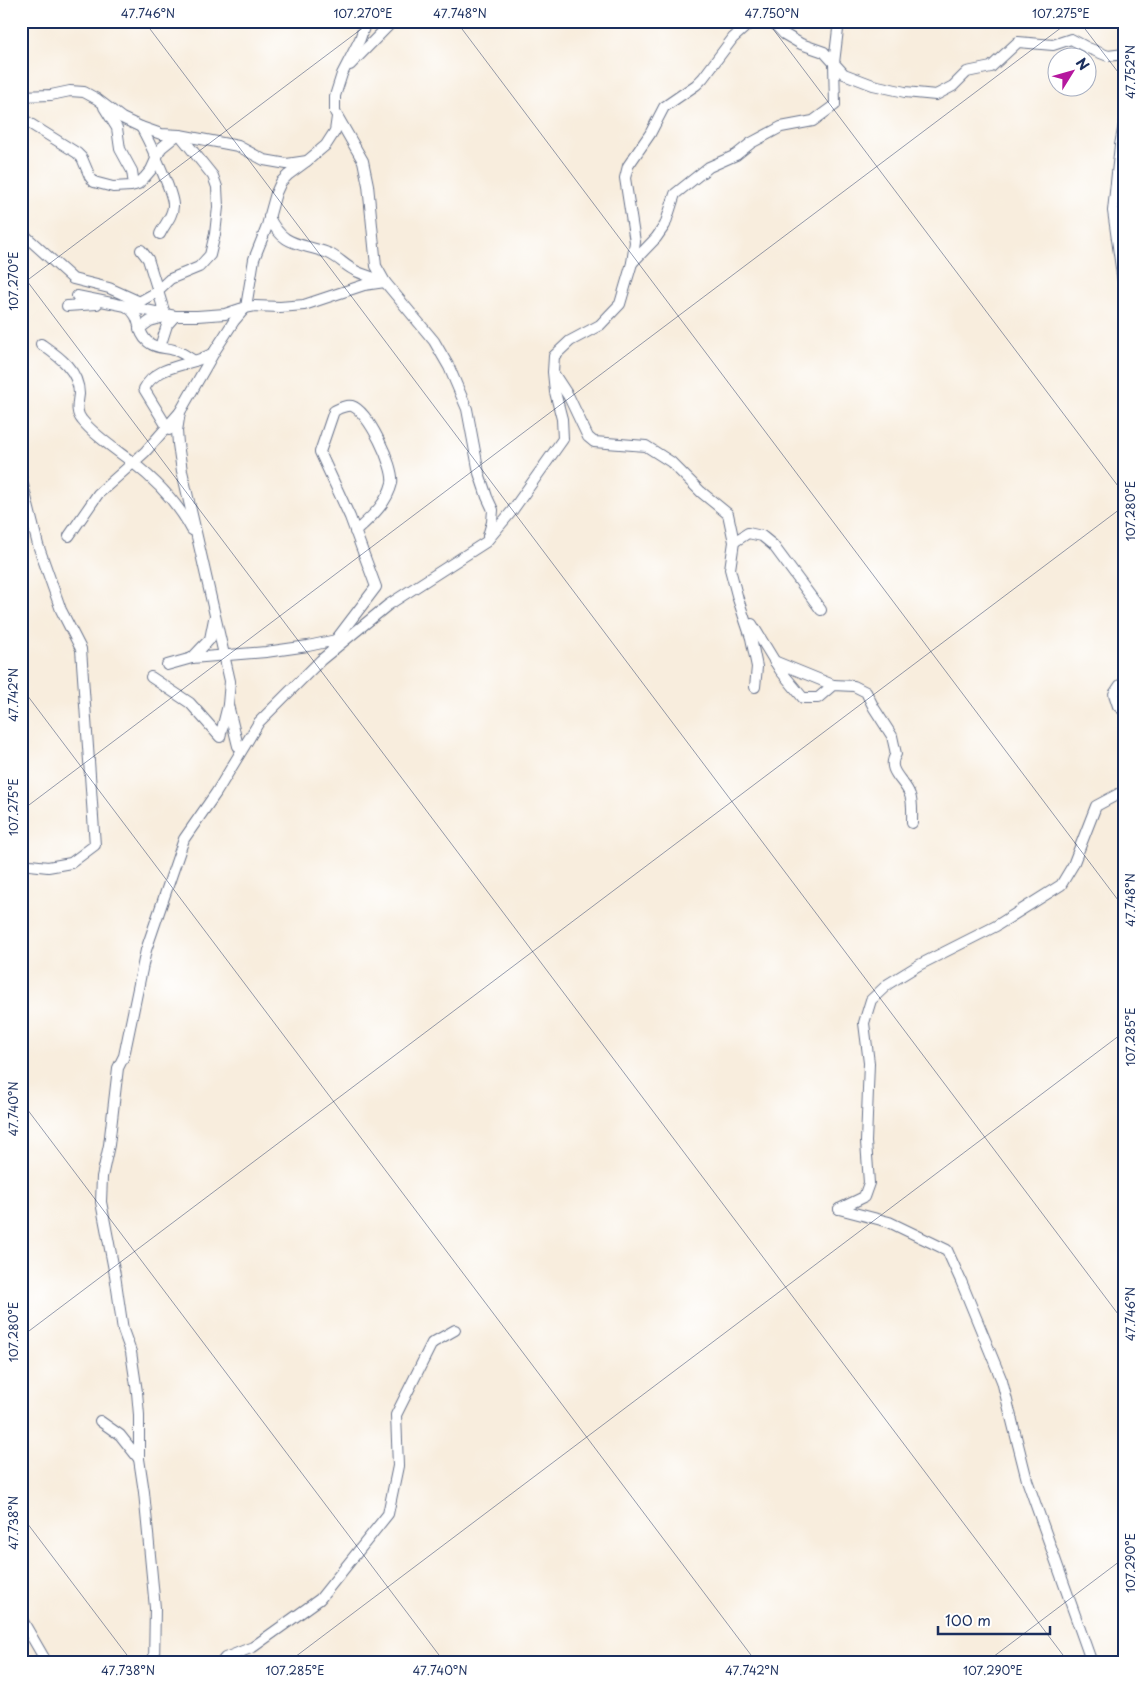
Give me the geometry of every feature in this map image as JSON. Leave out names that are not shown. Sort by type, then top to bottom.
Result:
[{"type":"street","points":[[366,21],[360,39],[342,74],[335,96],[335,112],[363,161],[368,185],[376,266],[385,282],[434,341],[449,367],[467,409],[479,473],[493,510],[492,522],[486,542]]},
{"type":"street","points":[[342,74],[393,21]]},
{"type":"street","points":[[154,1663],[155,1608],[139,1459],[137,1392],[131,1352],[123,1330],[101,1202],[102,1177],[109,1145],[118,1068],[124,1056],[146,950],[184,839],[216,793],[259,722],[321,660],[388,605],[486,542],[512,511],[562,439],[562,419],[555,392],[553,372],[554,356],[570,341],[600,325],[620,304],[632,263],[634,242],[625,178],[628,166],[650,134],[664,106],[696,85],[733,38],[752,21]]},
{"type":"street","points":[[772,21],[784,34],[801,44],[824,52],[844,74],[873,85],[906,92],[936,95],[953,86],[967,72],[991,67],[1018,42],[1039,42],[1052,45],[1071,39],[1108,56],[1124,54]]},
{"type":"street","points":[[632,263],[665,226],[675,194],[709,167],[736,155],[750,144],[781,127],[813,122],[835,105],[834,63],[839,21]]},
{"type":"street","points":[[21,96],[84,92],[97,98],[122,118],[161,134],[178,135],[238,146],[264,160],[287,164],[307,161]]},
{"type":"street","points":[[97,98],[117,128],[120,149],[132,171],[134,185]]},
{"type":"street","points":[[69,536],[98,494],[133,463],[180,412],[214,352],[234,321],[246,307],[252,270],[281,182],[326,145],[335,131],[337,117]]},
{"type":"street","points":[[21,118],[77,153],[82,158],[90,178],[94,182],[122,188],[134,185],[145,177],[161,148],[178,135]]},
{"type":"street","points":[[1124,124],[1113,211],[1124,289]]},
{"type":"street","points":[[141,127],[170,188],[174,205],[160,234]]},
{"type":"street","points":[[124,305],[139,302],[158,291],[170,279],[199,267],[210,255],[218,207],[217,187],[213,176],[178,135]]},
{"type":"street","points":[[269,216],[276,231],[282,237],[297,244],[328,253],[356,271],[385,282]]},
{"type":"street","points":[[21,232],[73,278],[109,288],[170,315]]},
{"type":"street","points":[[141,250],[148,258],[158,291],[170,315],[160,348]]},
{"type":"street","points":[[78,296],[170,315],[196,316],[225,314],[246,307],[280,307],[304,304],[364,285],[385,282]]},
{"type":"street","points":[[67,306],[95,305],[103,302]]},
{"type":"street","points":[[124,305],[136,314],[146,341],[160,348],[177,350],[194,361]]},
{"type":"street","points":[[140,329],[155,319],[170,315]]},
{"type":"street","points":[[41,344],[62,358],[72,373],[78,389],[78,410],[82,420],[133,463],[178,506],[197,542]]},
{"type":"street","points":[[178,444],[144,389],[148,382],[160,373],[206,358],[214,352]]},
{"type":"street","points":[[553,372],[569,397],[588,437],[594,442],[646,446],[671,462],[701,492],[728,514],[734,542],[730,569],[737,597],[752,638],[757,667],[755,687]]},
{"type":"street","points":[[321,660],[376,587],[355,532],[320,452],[334,411],[345,406],[353,406],[360,412],[377,435],[391,465],[392,482],[386,499],[373,516],[355,532]]},
{"type":"street","points":[[151,677],[190,703],[220,737],[228,705],[230,681],[197,542],[178,444],[177,430],[180,412]]},
{"type":"street","points":[[21,477],[38,545],[61,610],[81,649],[95,845],[72,863],[48,867],[21,864]]},
{"type":"street","points":[[734,542],[748,533],[762,536],[773,545],[821,610]]},
{"type":"street","points":[[737,597],[774,661],[803,698],[818,698],[834,685]]},
{"type":"street","points":[[192,658],[210,639],[215,613]]},
{"type":"street","points":[[167,665],[192,658],[224,657],[308,646],[336,640]]},
{"type":"street","points":[[774,661],[834,685],[854,686],[866,692],[892,736],[896,754],[892,760],[893,772],[905,784],[911,797],[912,823]]},
{"type":"street","points":[[1124,685],[1120,685],[1114,694],[1118,706],[1124,711]]},
{"type":"street","points":[[228,705],[238,746]]},
{"type":"street","points":[[1092,1663],[1027,1480],[1002,1382],[947,1250],[889,1222],[839,1209],[864,1197],[869,1183],[866,1142],[869,1063],[864,1023],[871,1000],[888,984],[919,964],[996,926],[1061,885],[1072,865],[1096,806],[1124,791]]},
{"type":"street","points":[[221,1663],[225,1658],[253,1648],[320,1599],[388,1514],[398,1466],[396,1415],[432,1343],[455,1330]]},
{"type":"street","points":[[100,1421],[120,1435],[139,1459]]},
{"type":"street","points":[[21,1618],[47,1663]]}]
